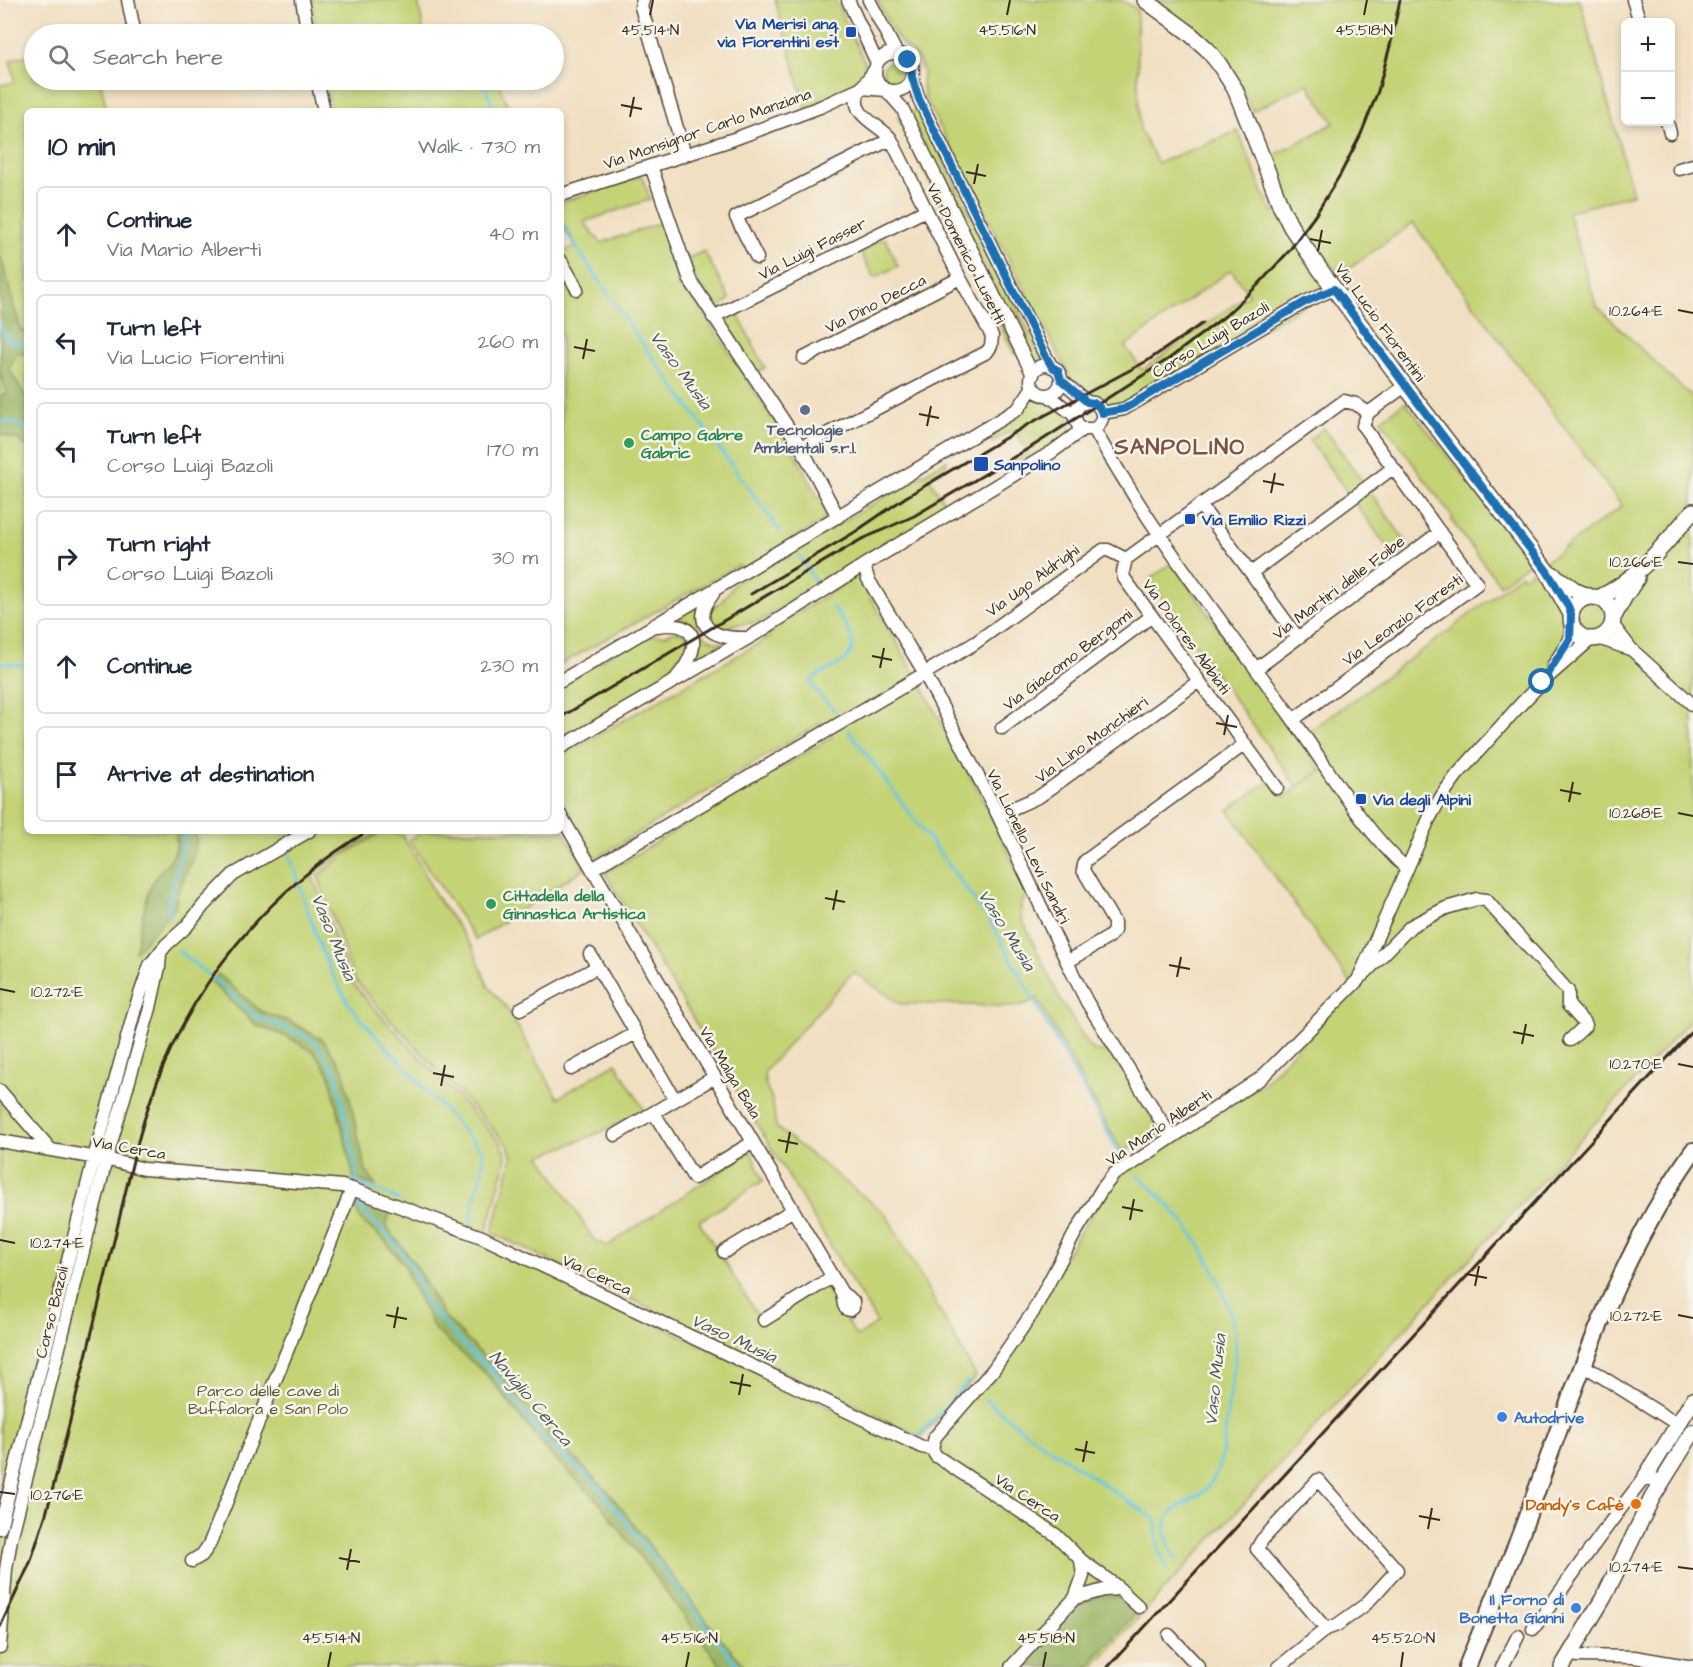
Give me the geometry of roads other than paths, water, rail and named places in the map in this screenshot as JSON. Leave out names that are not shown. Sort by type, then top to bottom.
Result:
[{"type":"main road","points":[[1467,1667],[1519,1538],[1608,1302],[1642,1233],[1673,1179],[1693,1151]]},
{"type":"street","points":[[128,0],[133,24]]},
{"type":"street","points":[[302,0],[306,24]]},
{"type":"street","points":[[643,0],[641,7],[684,155]]},
{"type":"street","points":[[848,0],[876,66],[877,81],[902,108],[1033,381],[1040,393],[1048,395],[1074,415]]},
{"type":"street","points":[[869,0],[897,54]]},
{"type":"street","name":"Via Lucio Fiorentini","points":[[1145,0],[1188,32],[1207,49],[1219,64],[1235,89],[1291,227],[1405,386],[1547,571],[1571,618]]},
{"type":"street","points":[[1634,0],[1639,18]]},
{"type":"street","points":[[862,88],[885,55],[903,56],[911,65],[919,99],[1052,367]]},
{"type":"street","points":[[886,90],[899,91],[905,88],[912,77]]},
{"type":"street","name":"Via Monsignor Carlo Manziana","points":[[564,194],[734,139],[820,107],[862,88],[886,90]]},
{"type":"street","name":"Via Domenico Lusetti","points":[[801,447],[987,351],[991,346],[992,336],[960,278],[891,139],[886,132],[867,121],[857,105],[857,97],[862,88]]},
{"type":"street","points":[[319,90],[323,108]]},
{"type":"street","points":[[757,258],[736,218],[891,139]]},
{"type":"street","points":[[1680,169],[1693,165]]},
{"type":"street","points":[[651,166],[690,280],[801,447],[838,517]]},
{"type":"street","name":"Via Luigi Fasser","points":[[713,317],[926,210]]},
{"type":"street","points":[[564,266],[577,289]]},
{"type":"street","name":"Via Dino Decca","points":[[804,358],[960,278]]},
{"type":"street","name":"Corso Luigi Bazoli","points":[[1102,413],[1124,409],[1305,302],[1334,289]]},
{"type":"street","points":[[564,679],[1018,409],[1039,367],[1052,367],[1058,370],[1061,380],[1087,402]]},
{"type":"street","points":[[1048,395],[1056,391],[1061,380]]},
{"type":"street","points":[[1126,559],[1344,401],[1356,404],[1368,412],[1405,386]]},
{"type":"street","points":[[564,745],[748,638],[864,565],[1089,429],[1099,425],[1102,413],[1094,403],[1081,404],[1076,409],[1074,415],[1076,423],[1089,429],[1104,448],[1159,535],[1369,827],[1392,856],[1407,869]]},
{"type":"street","name":"Via Leonzio Foresti","points":[[1293,720],[1477,584],[1363,426],[1368,412]]},
{"type":"street","points":[[1251,573],[1393,468]]},
{"type":"street","points":[[1200,506],[1298,638]]},
{"type":"street","points":[[1594,638],[1609,630],[1624,596],[1651,559],[1693,511]]},
{"type":"street","name":"Via Martiri delle Foibe","points":[[1256,669],[1440,532]]},
{"type":"street","name":"Via Ugo Aldrighi","points":[[924,672],[975,643],[1103,550],[1108,550],[1126,559]]},
{"type":"street","name":"Via Dolores Abbiati","points":[[1126,559],[1124,578],[1277,788]]},
{"type":"street","points":[[1631,649],[1578,634],[1571,618],[1578,602],[1617,588],[1651,559]]},
{"type":"street","name":"Via Lionello Levi Sandri","points":[[864,565],[868,579],[924,672],[998,815],[1087,1002],[1171,1137]]},
{"type":"street","name":"Via Lucio Fiorentini","points":[[1547,571],[1578,592],[1594,598]]},
{"type":"street","points":[[717,589],[704,608],[702,616],[706,626],[713,633],[723,636],[748,638]]},
{"type":"street","points":[[1594,598],[1608,605],[1612,621],[1631,649],[1693,705]]},
{"type":"street","name":"Via Giacomo Bergomi","points":[[1002,728],[1152,616]]},
{"type":"street","name":"Via Mario Alberti","points":[[1542,682],[1568,644],[1571,618]]},
{"type":"street","points":[[652,627],[669,624],[680,626],[692,635],[694,644],[689,658],[673,681]]},
{"type":"street","name":"Via Mario Alberti","points":[[1358,980],[1429,819],[1443,794],[1542,682],[1594,638]]},
{"type":"street","points":[[592,869],[924,672]]},
{"type":"street","name":"Via Lino Monchieri","points":[[998,815],[1040,796],[1199,681]]},
{"type":"street","points":[[1067,962],[1114,931],[1114,922],[1083,870],[1085,861],[1245,744]]},
{"type":"street","name":"Via Malga Bala","points":[[564,821],[842,1293]]},
{"type":"street","name":"Corso Bazoli","points":[[0,1647],[6,1569],[11,1539],[100,1159],[139,998],[150,965],[232,875],[304,834]]},
{"type":"street","name":"Via Mario Alberti","points":[[932,1449],[935,1437],[993,1370],[1033,1312],[1074,1235],[1102,1189],[1114,1174],[1261,1078],[1411,926],[1446,908],[1478,899],[1486,900],[1568,991],[1568,1005],[1586,1025],[1570,1040]]},
{"type":"street","points":[[590,954],[675,1100]]},
{"type":"street","points":[[520,1009],[597,967]]},
{"type":"street","points":[[571,1069],[636,1033]]},
{"type":"street","points":[[615,1135],[715,1077]]},
{"type":"street","points":[[0,1091],[51,1150]]},
{"type":"street","points":[[654,1113],[694,1178],[753,1142]]},
{"type":"street","name":"Via Cerca","points":[[0,1141],[144,1169],[342,1186],[482,1237],[922,1447],[932,1449],[936,1456],[1056,1535],[1082,1560],[1120,1589],[1139,1607]]},
{"type":"street","name":"Corso Bazoli","points":[[0,1528],[100,1159]]},
{"type":"street","points":[[192,1561],[202,1555],[209,1545],[352,1189]]},
{"type":"street","points":[[724,1252],[793,1210]]},
{"type":"street","points":[[764,1320],[832,1277]]},
{"type":"street","points":[[1583,1365],[1677,1424]]},
{"type":"street","points":[[1533,1629],[1646,1476],[1693,1400]]},
{"type":"street","points":[[1562,1667],[1604,1598],[1652,1498],[1693,1432]]},
{"type":"street","points":[[1646,1476],[1661,1484]]},
{"type":"street","points":[[1279,1667],[1326,1629],[1336,1625],[1365,1605],[1397,1570],[1318,1480],[1262,1540],[1257,1549],[1326,1629]]},
{"type":"street","points":[[1011,1667],[1075,1598],[1083,1576],[1082,1560]]},
{"type":"street","points":[[1075,1598],[1098,1591],[1120,1589]]},
{"type":"street","points":[[1168,1635],[1199,1667]]},
{"type":"street","points":[[1502,1667],[1518,1636]]},
{"type":"street","points":[[1571,1653],[1577,1656],[1634,1657],[1693,1667]]},
{"type":"waterway","name":"Vaso Musia","points":[[486,90],[494,108]]},
{"type":"waterway","name":"Vaso Musia","points":[[564,229],[640,340],[780,531]]},
{"type":"waterway","name":"Vaso Musia","points":[[0,324],[9,341],[24,344]]},
{"type":"waterway","name":"Naviglio Cerca","points":[[0,421],[24,428]]},
{"type":"waterway","name":"Vaso Musia","points":[[799,556],[815,581]]},
{"type":"waterway","name":"Vaso Musia","points":[[832,606],[848,630],[852,645],[851,652],[836,666],[811,681],[813,688],[835,711]]},
{"type":"waterway","name":"Vaso Musia","points":[[0,663],[24,666]]},
{"type":"waterway","name":"Vaso Musia","points":[[849,731],[990,921],[1121,1156]]},
{"type":"waterway","name":"Naviglio Cerca","points":[[169,918],[169,898],[185,834]]},
{"type":"waterway","name":"Vaso Musia","points":[[289,854],[325,959],[345,998],[358,1016],[482,1151],[483,1163],[473,1205],[471,1230]]},
{"type":"waterway","name":"Naviglio Cerca","points":[[179,951],[255,1016],[303,1035],[317,1044],[336,1074],[357,1184]]},
{"type":"waterway","name":"Vaso Musia","points":[[150,1163],[211,1169]]},
{"type":"waterway","name":"Vaso Musia","points":[[1137,1175],[1179,1216],[1210,1262],[1226,1300],[1236,1338],[1223,1446],[1216,1475],[1207,1488],[1173,1512],[1167,1521],[1167,1539],[1177,1559]]},
{"type":"waterway","name":"Vaso Musia","points":[[346,1181],[399,1200]]},
{"type":"waterway","name":"Naviglio Cerca","points":[[357,1198],[360,1208],[408,1259],[425,1303],[470,1352],[492,1370],[544,1440],[588,1476],[605,1495],[739,1667]]},
{"type":"waterway","name":"Vaso Musia","points":[[906,1433],[917,1438],[968,1381]]},
{"type":"waterway","name":"Vaso Musia","points":[[985,1399],[1024,1431],[1155,1519],[1159,1552],[1167,1568]]},
{"type":"railway","points":[[564,715],[860,540],[914,516],[1036,444],[1170,358],[1225,316],[1289,251],[1316,214],[1340,175],[1361,134],[1378,91],[1400,0]]},
{"type":"railway","points":[[751,594],[1027,425],[1147,361],[1203,323]]},
{"type":"railway","points":[[0,1627],[30,1563],[46,1514],[135,1151],[152,1096],[168,1055],[210,979],[236,944],[297,882],[331,855],[363,834]]},
{"type":"railway","points":[[1108,1667],[1693,1030]]},
{"type":"place","name":"Via Merisi ang. via Fiorentini est","points":[[851,32]]},
{"type":"place","name":"Tecnologie Ambientali s.r.l.","points":[[805,410]]},
{"type":"place","name":"Campo Gabre Gabric","points":[[629,443]]},
{"type":"place","name":"Sanpolino","points":[[981,464]]},
{"type":"place","name":"Via Emilio Rizzi","points":[[1190,519]]},
{"type":"place","name":"Via degli Alpini","points":[[1361,799]]},
{"type":"place","name":"Cittadella della Ginnastica Artistica","points":[[491,904]]},
{"type":"place","name":"Autodrive","points":[[1502,1417]]},
{"type":"place","name":"Dandy's Cafè","points":[[1636,1504]]},
{"type":"place","name":"Il Forno di Bonetta Gianni","points":[[1576,1608]]},
{"type":"district","name":"SANPOLINO","points":[[1180,446]]},
{"type":"park label","name":"Parco delle cave di Buffalora e San Polo","points":[[268,1399]]}]
